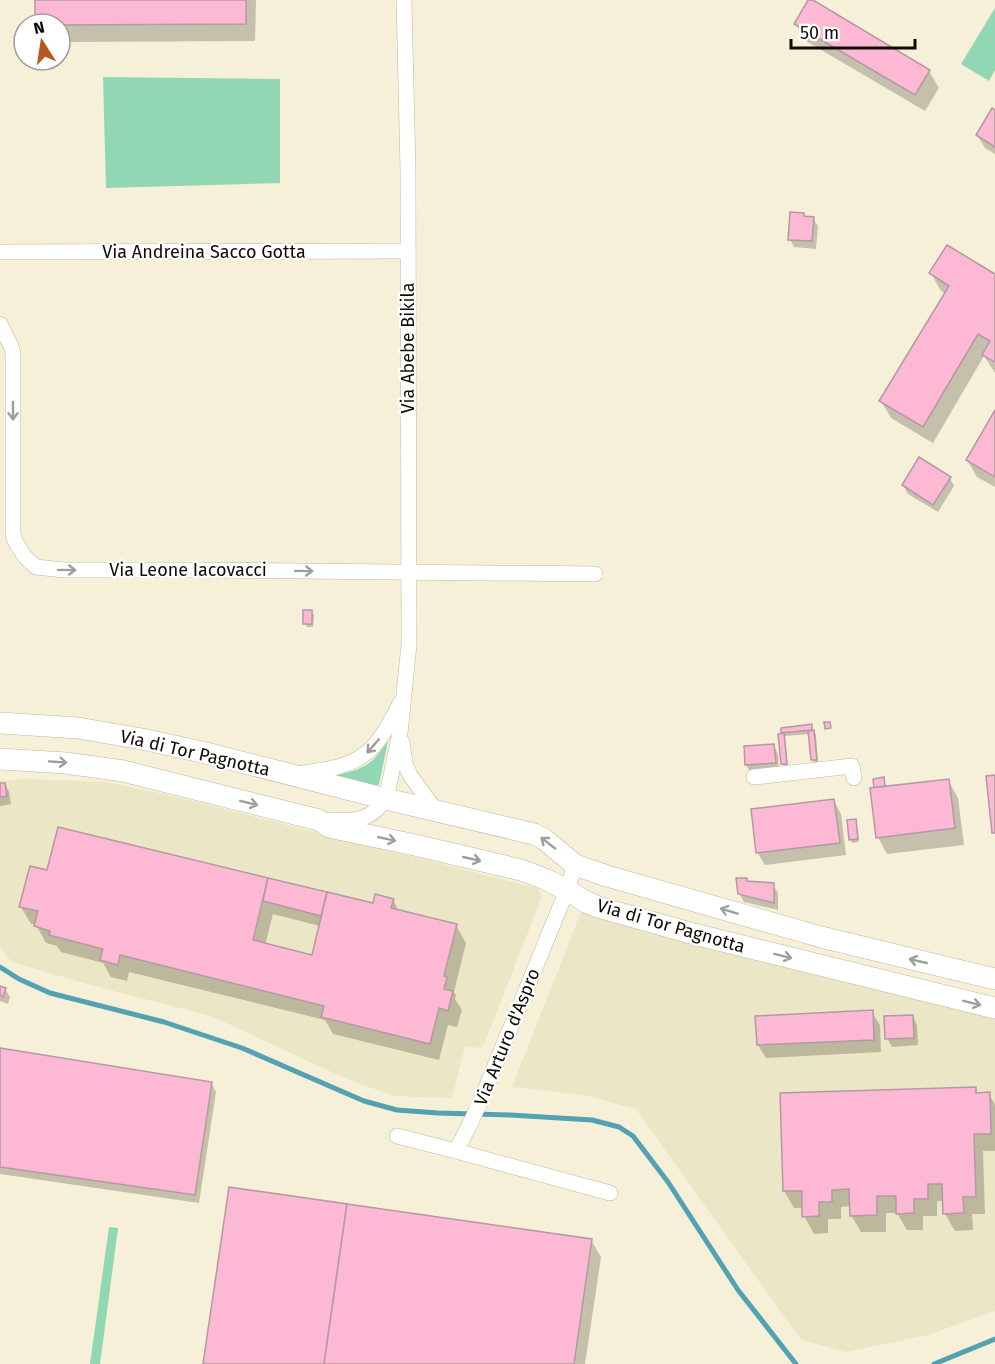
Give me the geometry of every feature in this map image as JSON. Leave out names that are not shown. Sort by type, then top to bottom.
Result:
[{"type":"street","name":"Via Abebe Bikila","points":[[386,799],[400,733],[409,645],[408,171],[404,0]]},
{"type":"street","name":"Via Andreina Sacco Gotta","points":[[0,252],[408,251]]},
{"type":"street","name":"Via Leone Iacovacci","points":[[0,324],[13,353],[13,535],[24,557],[36,567],[64,570],[595,574]]},
{"type":"street","name":"Via Abebe Bikila","points":[[293,775],[340,766],[364,755],[381,736],[404,697]]},
{"type":"street","name":"Via di Tor Pagnotta","points":[[0,723],[78,728],[142,739],[534,834],[544,839],[575,865],[832,940],[995,979]]},
{"type":"street","name":"Via Abebe Bikila","points":[[400,733],[405,764],[410,775],[435,810]]},
{"type":"street","name":"Via di Tor Pagnotta","points":[[0,759],[66,763],[123,771],[319,820],[346,821],[364,818],[380,807],[386,799]]},
{"type":"street","points":[[754,777],[852,766],[854,778]]},
{"type":"street","name":"Via di Tor Pagnotta","points":[[319,820],[329,827],[521,870],[545,879],[598,907],[694,934],[995,1008]]},
{"type":"street","name":"Via Arturo d'Aspro","points":[[456,1151],[480,1102],[567,890],[575,865]]},
{"type":"street","points":[[397,1136],[610,1194]]},
{"type":"shaded area","points":[[26,779],[107,782],[168,795],[537,888],[541,899],[485,1042],[481,1048],[465,1046],[452,1098],[395,1096],[349,1080],[211,1016],[12,962],[0,948],[0,781]]},
{"type":"shaded area","points":[[581,912],[995,1019],[995,1311],[928,1335],[846,1352],[802,1340],[636,1109],[584,1095],[512,1087]]},
{"type":"green space","points":[[995,8],[995,70],[989,81],[961,64]]},
{"type":"green space","points":[[103,77],[280,79],[280,183],[106,188]]},
{"type":"green space","points":[[388,741],[379,784],[376,786],[333,776],[364,766],[375,758]]},
{"type":"green space","points":[[109,1227],[118,1228],[100,1364],[90,1364]]},
{"type":"building","points":[[35,0],[246,0],[246,24],[72,25],[72,12],[35,12]]},
{"type":"building","points":[[808,0],[813,0],[930,70],[915,95],[794,24]]},
{"type":"building","points":[[992,108],[995,110],[995,147],[976,135]]},
{"type":"building","points":[[790,212],[804,213],[804,216],[814,217],[812,241],[788,240]]},
{"type":"building","points":[[947,245],[995,274],[995,362],[982,355],[990,341],[978,334],[923,427],[879,401],[949,286],[929,273]]},
{"type":"building","points":[[995,410],[995,477],[966,460]]},
{"type":"building","points":[[919,457],[951,477],[933,505],[902,485]]},
{"type":"building","points":[[303,610],[312,610],[312,624],[303,624]]},
{"type":"building","points":[[824,722],[830,722],[831,728],[825,729]]},
{"type":"building","points":[[812,724],[812,730],[781,733],[781,728]]},
{"type":"building","points":[[814,730],[817,760],[811,760],[808,731]]},
{"type":"building","points":[[784,733],[787,764],[781,764],[778,734]]},
{"type":"building","points":[[774,744],[776,763],[745,765],[744,746]]},
{"type":"building","points":[[995,775],[995,833],[992,833],[986,776]]},
{"type":"building","points":[[884,777],[885,786],[874,788],[873,779]]},
{"type":"building","points":[[949,779],[955,828],[876,838],[870,788]]},
{"type":"building","points":[[0,783],[5,783],[7,796],[0,797]]},
{"type":"building","points":[[834,799],[840,843],[756,853],[751,809]]},
{"type":"building","points":[[856,819],[858,839],[849,840],[847,820]]},
{"type":"building","points":[[58,827],[268,878],[253,940],[312,955],[327,892],[373,903],[375,894],[394,899],[391,908],[457,924],[444,976],[447,977],[444,989],[453,991],[448,1011],[439,1008],[430,1044],[321,1017],[324,1006],[120,955],[118,965],[100,960],[103,949],[49,935],[50,931],[34,926],[38,911],[19,907],[30,866],[47,870]]},
{"type":"building","points":[[268,878],[327,892],[321,916],[263,901]]},
{"type":"building","points":[[736,878],[774,883],[774,903],[738,894]]},
{"type":"building","points":[[0,986],[6,988],[3,997],[0,995]]},
{"type":"building","points":[[873,1010],[874,1040],[757,1045],[755,1016]]},
{"type":"building","points":[[913,1015],[914,1038],[885,1039],[884,1016]]},
{"type":"building","points":[[0,1048],[212,1082],[195,1195],[0,1167]]},
{"type":"building","points":[[976,1087],[976,1093],[990,1092],[991,1134],[974,1134],[976,1197],[963,1197],[964,1213],[943,1214],[942,1184],[928,1184],[928,1199],[914,1199],[914,1213],[896,1214],[896,1196],[877,1196],[877,1215],[850,1216],[849,1189],[832,1190],[832,1202],[819,1202],[819,1216],[802,1217],[802,1191],[783,1191],[780,1093]]},
{"type":"building","points":[[229,1187],[347,1204],[324,1364],[203,1364]]},
{"type":"building","points":[[347,1204],[592,1239],[574,1364],[324,1364]]},
{"type":"waterway","points":[[0,967],[19,979],[50,993],[164,1022],[242,1048],[364,1101],[397,1110],[592,1120],[619,1127],[633,1136],[668,1182],[738,1290],[796,1364]]},
{"type":"waterway","points":[[934,1364],[995,1339]]}]
